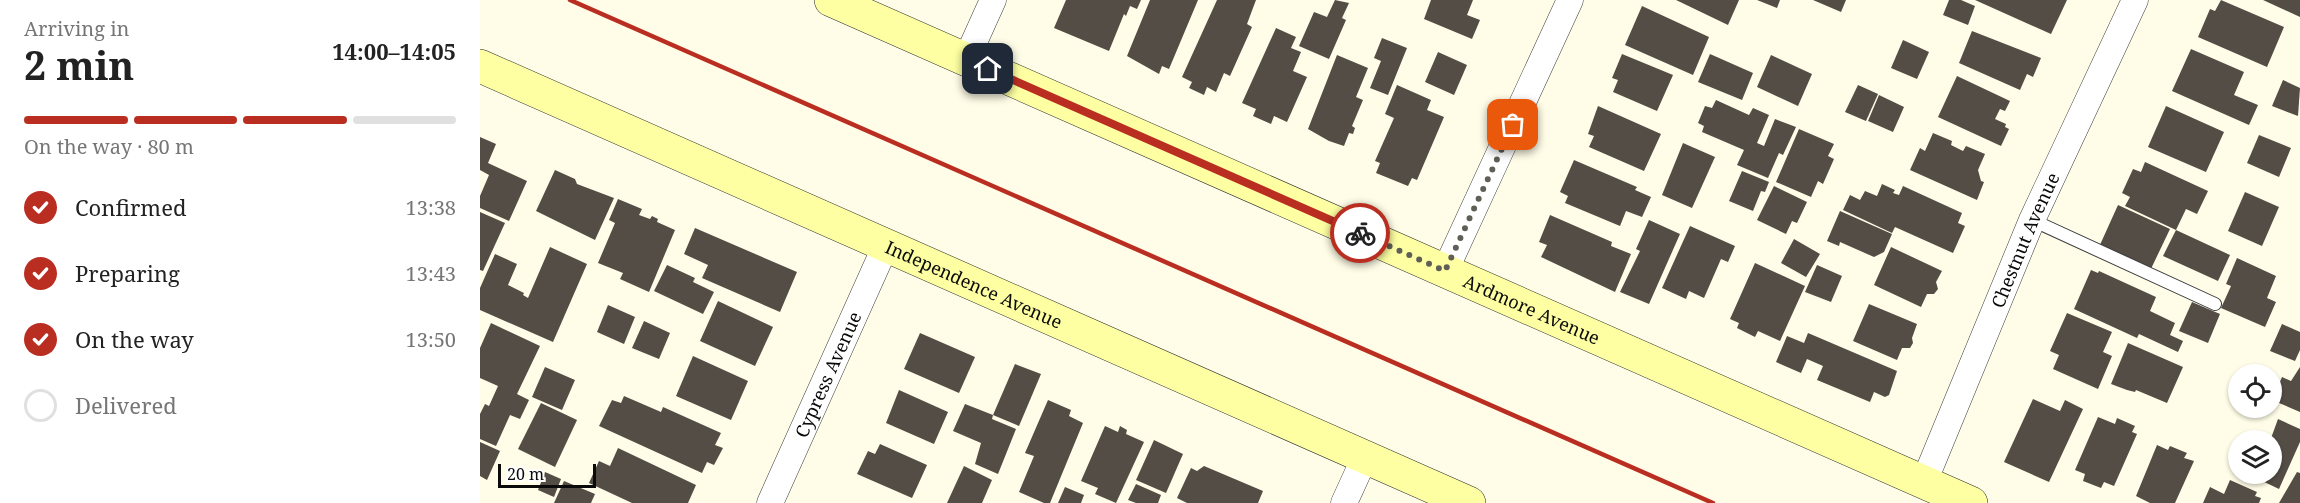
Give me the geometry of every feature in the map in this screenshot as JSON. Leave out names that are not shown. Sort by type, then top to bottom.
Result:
[{"type":"street","name":"Ardmore Avenue","points":[[831,0],[1971,503]]},
{"type":"street","points":[[966,60],[993,0]]},
{"type":"street","points":[[1445,271],[1570,0]]},
{"type":"street","name":"Chestnut Avenue","points":[[1924,482],[2032,220],[2135,0]]},
{"type":"street","name":"Independence Avenue","points":[[480,66],[1469,503]]},
{"type":"street","name":"Cypress Avenue","points":[[770,503],[886,245]]},
{"type":"street","points":[[1344,503],[1365,457]]},
{"type":"lane","points":[[2032,220],[2215,304]]},
{"type":"building","points":[[1066,0],[1141,0],[1137,9],[1130,6],[1126,16],[1124,14],[1109,51],[1054,28]]},
{"type":"building","points":[[1150,0],[1198,0],[1169,69],[1162,66],[1159,74],[1127,56]]},
{"type":"building","points":[[1217,0],[1256,0],[1247,24],[1252,27],[1230,76],[1224,73],[1216,92],[1207,87],[1204,95],[1189,88],[1192,82],[1182,77]]},
{"type":"building","points":[[1335,0],[1349,3],[1342,18],[1346,20],[1329,59],[1299,46],[1314,12],[1327,17]]},
{"type":"building","points":[[1431,0],[1473,0],[1467,15],[1480,20],[1472,39],[1424,19]]},
{"type":"building","points":[[1676,0],[1739,0],[1728,25]]},
{"type":"building","points":[[1757,0],[1780,0],[1777,8]]},
{"type":"building","points":[[1813,0],[1846,0],[1841,12]]},
{"type":"building","points":[[1949,0],[1961,0],[1975,6],[1968,25],[1943,15]]},
{"type":"building","points":[[1975,0],[2067,0],[2051,34]]},
{"type":"building","points":[[2221,0],[2284,27],[2267,67],[2198,37],[2210,9],[2215,11]]},
{"type":"building","points":[[2263,0],[2300,0],[2300,17]]},
{"type":"building","points":[[1642,6],[1709,37],[1693,75],[1625,45]]},
{"type":"building","points":[[1276,28],[1296,37],[1291,48],[1301,52],[1293,71],[1307,77],[1287,122],[1274,116],[1271,124],[1253,116],[1256,109],[1242,103]]},
{"type":"building","points":[[1972,31],[2041,58],[2033,77],[2027,74],[2020,90],[1959,63]]},
{"type":"building","points":[[1382,38],[1407,48],[1388,95],[1370,88],[1381,61],[1374,58]]},
{"type":"building","points":[[1903,40],[1929,52],[1917,79],[1891,68]]},
{"type":"building","points":[[2191,49],[2244,72],[2234,95],[2258,105],[2249,125],[2172,91]]},
{"type":"building","points":[[1438,52],[1467,65],[1454,95],[1425,82]]},
{"type":"building","points":[[1622,54],[1673,75],[1657,111],[1613,92],[1618,80],[1612,78]]},
{"type":"building","points":[[1710,54],[1753,73],[1742,100],[1698,82]]},
{"type":"building","points":[[1337,55],[1368,68],[1356,97],[1363,100],[1352,126],[1355,128],[1353,134],[1349,133],[1344,146],[1329,141],[1308,129]]},
{"type":"building","points":[[1771,55],[1812,74],[1798,106],[1757,87]]},
{"type":"building","points":[[1957,76],[2010,101],[2005,111],[2000,109],[1995,119],[2006,124],[2005,127],[2009,129],[2001,146],[1938,117]]},
{"type":"building","points":[[2283,80],[2300,88],[2298,116],[2272,106]]},
{"type":"building","points":[[1397,85],[1431,100],[1427,110],[1444,117],[1417,180],[1412,178],[1408,186],[1376,173],[1380,163],[1375,161],[1394,118],[1385,114]]},
{"type":"building","points":[[1858,85],[1878,94],[1866,121],[1845,112]]},
{"type":"building","points":[[1879,95],[1904,107],[1893,132],[1868,121]]},
{"type":"building","points":[[1716,100],[1749,115],[1753,108],[1769,115],[1757,143],[1764,146],[1775,119],[1796,127],[1783,155],[1779,153],[1768,178],[1737,165],[1744,150],[1702,132],[1704,126],[1698,123],[1705,106],[1712,108]]},
{"type":"building","points":[[1598,106],[1661,134],[1644,171],[1589,147],[1594,136],[1588,134]]},
{"type":"building","points":[[2166,106],[2224,132],[2206,172],[2148,147]]},
{"type":"building","points":[[1799,129],[1834,144],[1828,156],[1834,159],[1823,184],[1818,181],[1811,197],[1776,182]]},
{"type":"building","points":[[1933,133],[1952,141],[1951,145],[1963,151],[1966,146],[1985,154],[1978,170],[1981,181],[1984,182],[1977,200],[1910,170],[1920,148],[1925,151]]},
{"type":"building","points":[[2259,135],[2291,148],[2279,177],[2247,163]]},
{"type":"building","points":[[480,137],[496,144],[488,163],[527,181],[509,221],[480,208],[480,196],[489,175],[480,170]]},
{"type":"building","points":[[1683,143],[1715,157],[1692,208],[1662,195]]},
{"type":"building","points":[[1574,160],[1637,187],[1635,190],[1651,197],[1642,217],[1626,211],[1620,226],[1565,203],[1568,196],[1560,192]]},
{"type":"building","points":[[2145,162],[2208,191],[2197,214],[2186,209],[2176,230],[2125,206],[2130,197],[2122,193],[2133,169],[2141,172]]},
{"type":"building","points":[[555,170],[575,179],[577,184],[614,198],[595,240],[536,211]]},
{"type":"building","points":[[1742,171],[1769,182],[1765,192],[1761,191],[1753,211],[1729,201]]},
{"type":"building","points":[[1882,184],[1895,190],[1893,193],[1899,195],[1903,186],[1962,213],[1958,223],[1965,226],[1953,253],[1895,227],[1892,233],[1843,210],[1850,195],[1860,200],[1865,191],[1877,196]]},
{"type":"building","points":[[1774,186],[1807,202],[1797,223],[1792,221],[1786,234],[1757,220]]},
{"type":"building","points":[[2245,192],[2279,207],[2262,246],[2228,231]]},
{"type":"building","points":[[618,199],[642,209],[639,215],[650,219],[652,216],[658,219],[657,222],[675,230],[649,292],[620,279],[623,273],[598,263],[615,223],[609,220]]},
{"type":"building","points":[[2118,205],[2170,229],[2149,273],[2099,247]]},
{"type":"building","points":[[1840,211],[1892,234],[1884,252],[1874,257],[1840,242],[1839,246],[1827,241]]},
{"type":"building","points":[[480,212],[505,223],[483,271],[480,270]]},
{"type":"building","points":[[1550,215],[1612,242],[1611,246],[1631,254],[1615,292],[1541,257],[1547,245],[1539,242]]},
{"type":"building","points":[[1649,220],[1680,234],[1649,304],[1620,292],[1640,251],[1636,249]]},
{"type":"building","points":[[1690,226],[1735,246],[1728,262],[1721,259],[1704,298],[1689,291],[1686,299],[1662,288]]},
{"type":"building","points":[[695,228],[797,272],[780,312],[702,278],[708,265],[684,254]]},
{"type":"building","points":[[2176,230],[2230,255],[2218,281],[2163,256]]},
{"type":"building","points":[[1794,239],[1820,254],[1806,277],[1781,263]]},
{"type":"building","points":[[550,247],[587,264],[553,342],[480,310],[480,288],[495,254],[517,264],[508,285],[524,293],[523,295],[528,298]]},
{"type":"building","points":[[1891,247],[1942,271],[1936,282],[1938,289],[1934,294],[1927,294],[1921,307],[1874,285]]},
{"type":"building","points":[[2237,258],[2276,276],[2267,298],[2276,302],[2265,327],[2221,308],[2231,286],[2226,284]]},
{"type":"building","points":[[1755,263],[1805,286],[1780,341],[1758,331],[1755,337],[1737,328],[1739,323],[1730,319]]},
{"type":"building","points":[[667,265],[695,278],[693,282],[714,292],[703,314],[654,291]]},
{"type":"building","points":[[1817,265],[1842,276],[1831,302],[1805,292]]},
{"type":"building","points":[[2091,270],[2098,273],[2099,271],[2156,297],[2150,311],[2175,323],[2170,335],[2183,341],[2178,352],[2139,334],[2137,338],[2074,309]]},
{"type":"building","points":[[718,301],[773,327],[755,366],[700,341]]},
{"type":"building","points":[[2192,302],[2220,314],[2208,343],[2179,331]]},
{"type":"building","points":[[1869,304],[1917,324],[1912,338],[1913,343],[1910,348],[1902,348],[1897,360],[1853,341]]},
{"type":"building","points":[[608,305],[635,317],[624,344],[597,332]]},
{"type":"building","points":[[2067,313],[2112,332],[2103,352],[2112,356],[2098,389],[2053,369],[2059,355],[2050,351]]},
{"type":"building","points":[[644,321],[670,333],[659,359],[632,348]]},
{"type":"building","points":[[491,323],[540,346],[517,394],[529,400],[520,419],[510,415],[496,446],[480,439],[480,414],[485,404],[489,406],[498,386],[480,378],[480,348]]},
{"type":"building","points":[[2282,324],[2300,332],[2300,350],[2295,361],[2270,351]]},
{"type":"building","points":[[920,333],[975,357],[959,393],[904,369]]},
{"type":"building","points":[[1808,333],[1897,371],[1889,395],[1885,397],[1874,392],[1870,402],[1817,380],[1823,366],[1807,359],[1801,373],[1776,362],[1787,336],[1804,343]]},
{"type":"building","points":[[2128,343],[2183,367],[2167,403],[2136,390],[2135,392],[2111,384]]},
{"type":"building","points":[[693,356],[748,381],[731,420],[676,396]]},
{"type":"building","points":[[1015,364],[1041,374],[1019,426],[993,415]]},
{"type":"building","points":[[545,367],[575,380],[562,410],[532,397]]},
{"type":"building","points":[[2300,367],[2300,412],[2282,404],[2282,377],[2291,381]]},
{"type":"building","points":[[899,390],[948,412],[934,444],[886,423]]},
{"type":"building","points":[[624,396],[661,412],[663,407],[721,433],[715,445],[723,448],[714,465],[707,462],[702,473],[599,426],[612,400],[621,403]]},
{"type":"building","points":[[2033,399],[2060,411],[2065,400],[2083,409],[2049,482],[2004,462]]},
{"type":"building","points":[[1048,400],[1071,410],[1069,416],[1083,423],[1050,503],[1044,503],[1019,492],[1034,456],[1025,453]]},
{"type":"building","points":[[541,403],[577,420],[555,467],[518,449]]},
{"type":"building","points":[[965,404],[993,415],[992,419],[1016,429],[998,474],[975,464],[981,443],[953,431]]},
{"type":"building","points":[[2098,417],[2115,424],[2117,418],[2135,426],[2132,432],[2137,434],[2114,486],[2104,482],[2101,488],[2083,481],[2085,474],[2075,470]]},
{"type":"building","points":[[2278,419],[2300,429],[2300,442],[2282,482],[2282,430],[2274,430]]},
{"type":"building","points":[[1105,426],[1118,432],[1120,426],[1127,430],[1126,434],[1144,442],[1116,503],[1095,494],[1098,488],[1081,481]]},
{"type":"building","points":[[1154,440],[1183,454],[1166,493],[1136,480]]},
{"type":"building","points":[[480,442],[500,451],[487,480],[480,476]]},
{"type":"building","points":[[880,444],[927,465],[912,498],[857,474],[868,451],[875,454]]},
{"type":"building","points":[[2157,445],[2168,450],[2170,446],[2187,453],[2184,458],[2194,461],[2175,503],[2150,503],[2136,496]]},
{"type":"building","points":[[618,448],[696,485],[688,503],[632,503],[589,483],[599,461],[610,466]]},
{"type":"building","points":[[964,466],[992,480],[982,503],[947,503]]},
{"type":"building","points":[[1204,466],[1263,491],[1258,503],[1187,503],[1177,498],[1191,468],[1197,471]]},
{"type":"building","points":[[545,472],[561,479],[554,497],[538,490]]},
{"type":"building","points":[[2297,472],[2300,473],[2300,503],[2279,503]]},
{"type":"building","points":[[564,481],[595,494],[591,503],[554,503]]},
{"type":"building","points":[[1136,484],[1161,495],[1158,503],[1136,503],[1128,500]]},
{"type":"building","points":[[2228,484],[2239,484],[2257,492],[2255,496],[2261,498],[2259,503],[2203,503],[2210,487],[2224,494]]},
{"type":"building","points":[[2268,484],[2281,484],[2279,489]]},
{"type":"building","points":[[1065,487],[1084,495],[1081,503],[1058,503]]},
{"type":"railway","points":[[570,0],[1713,503]]},
{"type":"way so far","points":[[1360,233],[1445,271],[1513,125]]},
{"type":"route","points":[[988,69],[1360,233]]}]
